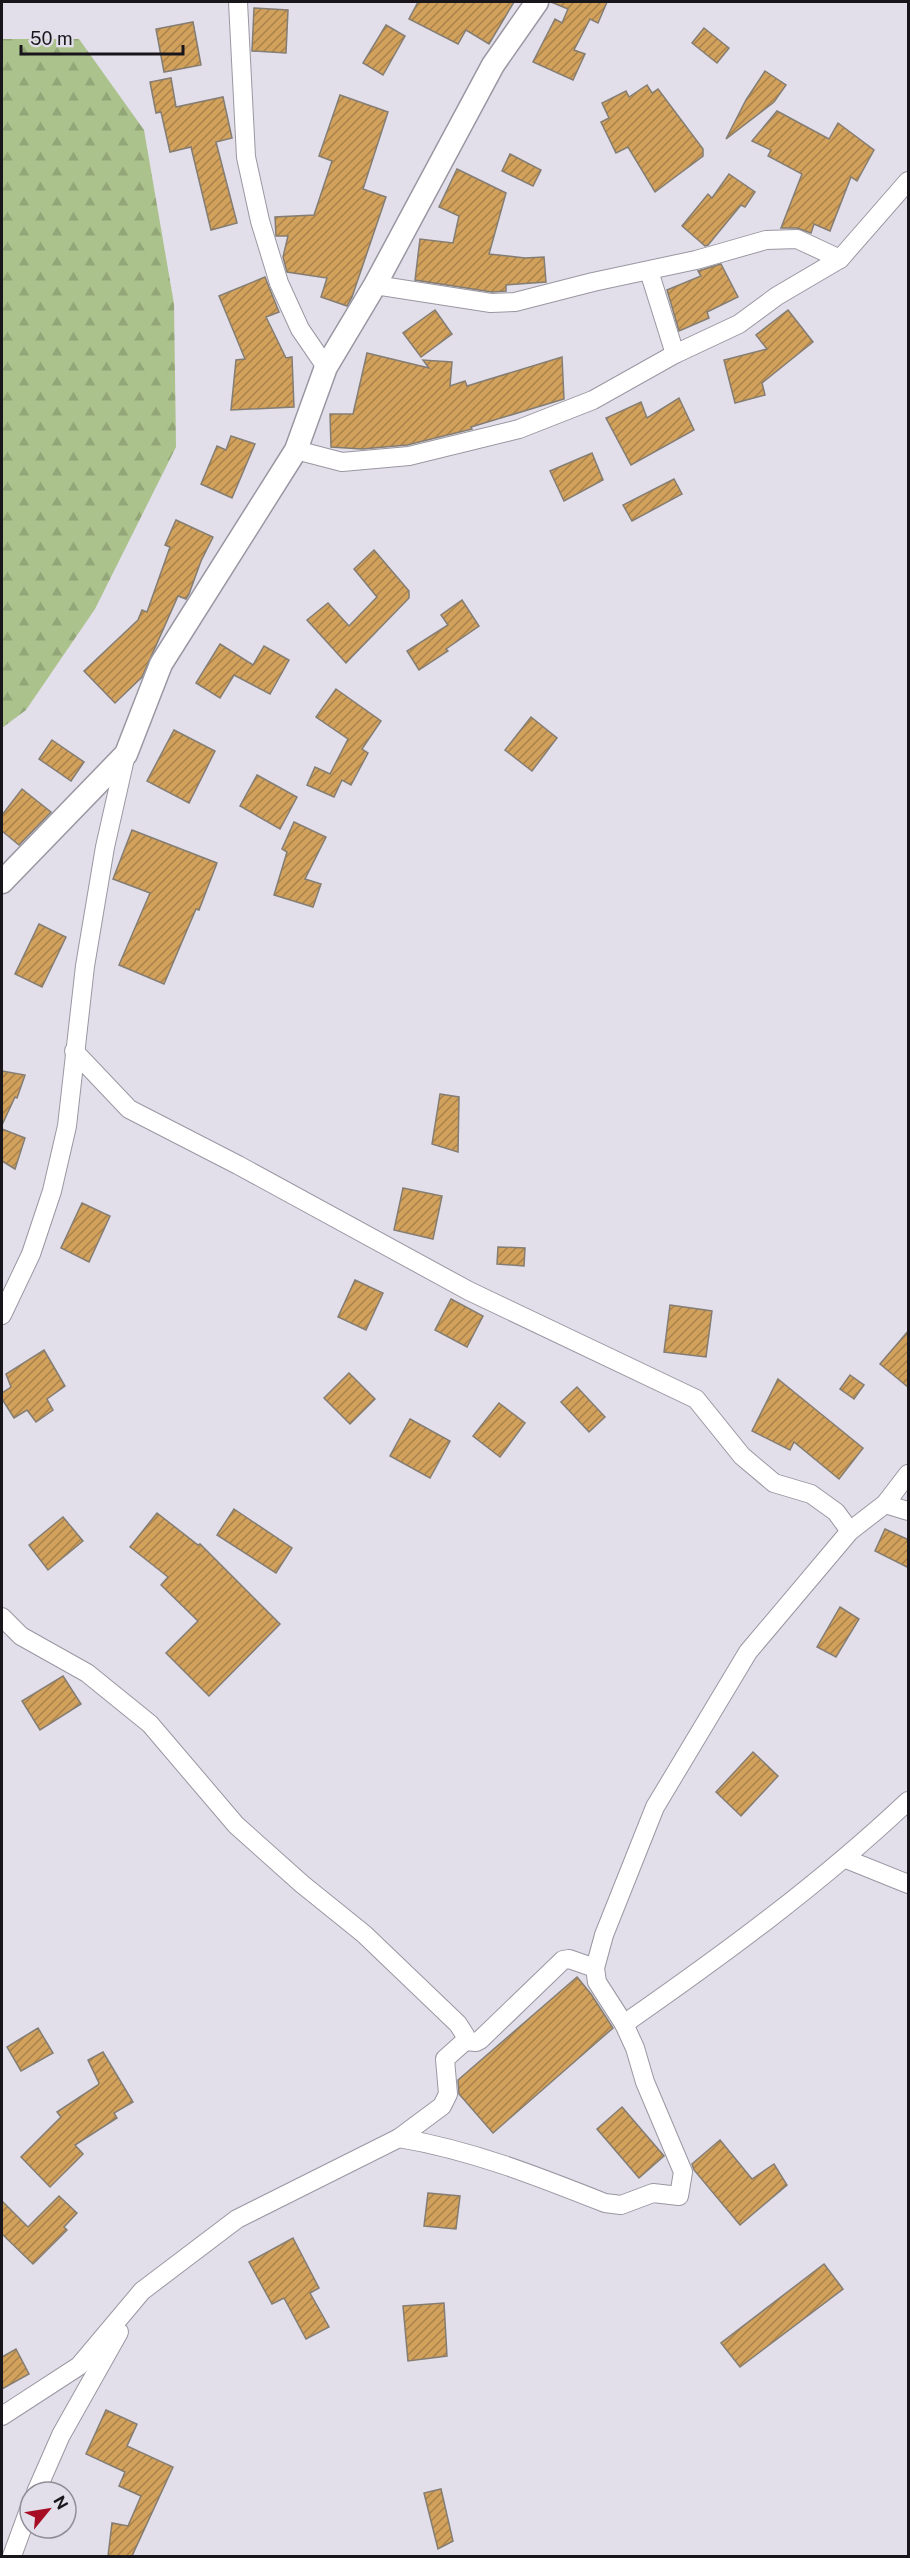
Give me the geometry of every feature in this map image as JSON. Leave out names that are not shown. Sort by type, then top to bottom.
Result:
[{"type":"street","points":[[238,2],[246,157],[260,220],[279,283],[300,329],[326,367]]},
{"type":"street","points":[[2,1315],[31,1254],[52,1191],[67,1126],[85,966],[100,871],[126,754],[161,664],[296,450],[326,367],[375,285],[493,65],[537,2]]},
{"type":"street","points":[[296,450],[342,462],[409,456],[508,431],[593,400],[675,354],[739,324],[777,296],[840,259],[909,181]]},
{"type":"street","points":[[375,285],[491,303],[515,302],[593,282],[696,260],[766,240],[797,239],[840,259]]},
{"type":"street","points":[[649,271],[675,354]]},
{"type":"street","points":[[2,882],[126,754]]},
{"type":"street","points":[[74,1051],[129,1109],[238,1165],[469,1291],[696,1400],[742,1456],[774,1483],[811,1494],[836,1512],[850,1531]]},
{"type":"street","points":[[399,2138],[436,2144],[512,2166],[605,2203],[621,2205],[653,2193],[679,2196],[683,2172],[645,2082],[635,2048],[624,2024],[600,1988],[595,1968],[604,1935],[666,1785],[748,1652],[850,1531],[885,1504],[909,1474]]},
{"type":"street","points":[[885,1504],[909,1511]]},
{"type":"street","points":[[2,1617],[21,1636],[87,1673],[150,1724],[236,1825],[363,1934],[458,2024],[465,2035],[465,2042]]},
{"type":"street","points":[[624,2024],[732,1948],[846,1859],[909,1801]]},
{"type":"street","points":[[846,1859],[909,1884]]},
{"type":"street","points":[[2,2416],[79,2366],[142,2291],[237,2219],[399,2138],[442,2106],[448,2094],[445,2059],[465,2042],[480,2040],[563,1960],[569,1959],[595,1968]]},
{"type":"street","points":[[41,2480],[61,2435],[142,2291]]},
{"type":"street","points":[[12,2556],[18,2540]]},
{"type":"green space","points":[[2,39],[79,39],[144,130],[174,304],[176,447],[95,609],[26,710],[2,728]]},
{"type":"building","points":[[418,2],[514,2],[489,44],[466,30],[458,44],[409,19]]},
{"type":"building","points":[[551,2],[607,2],[598,23],[590,19],[574,50],[585,54],[573,80],[533,62],[555,19],[562,23],[568,9]]},
{"type":"building","points":[[254,8],[288,10],[286,53],[252,51]]},
{"type":"building","points":[[193,22],[201,65],[164,72],[156,29]]},
{"type":"building","points":[[386,25],[405,36],[383,75],[363,63]]},
{"type":"building","points":[[704,28],[729,48],[717,63],[692,43]]},
{"type":"building","points":[[765,71],[786,85],[774,102],[726,139],[746,100]]},
{"type":"building","points":[[171,78],[176,107],[223,97],[232,138],[216,142],[237,223],[211,230],[191,147],[170,152],[161,112],[156,113],[150,82]]},
{"type":"building","points":[[647,85],[652,93],[658,89],[703,149],[703,156],[655,192],[628,147],[616,153],[601,122],[609,118],[602,103],[626,91],[629,97]]},
{"type":"building","points":[[340,95],[388,112],[363,189],[386,197],[347,306],[321,297],[327,278],[287,272],[283,257],[288,236],[276,236],[275,217],[314,215],[332,161],[319,156]]},
{"type":"building","points":[[777,111],[829,139],[838,123],[874,150],[857,181],[851,177],[830,231],[814,224],[811,233],[797,228],[781,228],[802,174],[768,156],[771,150],[752,141]]},
{"type":"building","points":[[510,154],[541,170],[533,186],[502,171]]},
{"type":"building","points":[[457,169],[506,193],[489,254],[525,258],[544,257],[546,282],[506,285],[506,291],[492,292],[415,280],[420,239],[453,243],[459,216],[439,207]]},
{"type":"building","points":[[729,174],[755,192],[745,207],[741,205],[705,246],[682,226],[708,194],[712,198]]},
{"type":"building","points":[[721,264],[738,297],[707,312],[709,318],[679,331],[667,290],[701,276],[698,271]]},
{"type":"building","points":[[265,277],[279,312],[266,317],[286,358],[292,357],[294,407],[231,410],[236,360],[245,359],[219,296]]},
{"type":"building","points":[[435,310],[452,334],[421,357],[403,333]]},
{"type":"building","points":[[788,310],[813,342],[762,383],[765,395],[735,403],[724,360],[767,349],[756,335]]},
{"type":"building","points":[[367,353],[429,368],[423,360],[452,362],[450,386],[465,381],[467,386],[562,357],[564,399],[471,427],[472,429],[407,445],[362,449],[331,447],[330,414],[353,414]]},
{"type":"building","points":[[679,398],[694,430],[631,465],[606,418],[641,402],[647,418]]},
{"type":"building","points":[[231,436],[255,444],[232,498],[201,484],[217,446],[226,450]]},
{"type":"building","points":[[592,453],[603,480],[564,501],[550,471]]},
{"type":"building","points":[[674,479],[682,494],[632,521],[623,505]]},
{"type":"building","points":[[176,520],[213,537],[189,594],[186,599],[178,596],[142,677],[115,703],[84,671],[138,620],[142,610],[147,612],[170,547],[165,545]]},
{"type":"building","points":[[374,550],[409,591],[409,598],[346,663],[307,620],[328,603],[349,626],[377,597],[354,569]]},
{"type":"building","points":[[462,600],[479,626],[446,649],[448,651],[419,670],[407,651],[448,625],[441,615]]},
{"type":"building","points":[[220,644],[253,665],[264,646],[289,660],[270,694],[234,675],[220,698],[196,683]]},
{"type":"building","points":[[336,689],[381,721],[362,749],[368,753],[351,785],[342,780],[334,797],[307,785],[315,767],[330,774],[348,739],[316,717]]},
{"type":"building","points":[[531,717],[557,738],[532,771],[505,750]]},
{"type":"building","points":[[174,730],[215,751],[189,803],[147,781]]},
{"type":"building","points":[[52,740],[84,762],[71,781],[39,759]]},
{"type":"building","points":[[257,775],[297,797],[280,829],[240,806]]},
{"type":"building","points":[[22,789],[51,812],[19,845],[2,831],[2,815]]},
{"type":"building","points":[[294,822],[326,837],[305,879],[321,884],[313,907],[274,895],[287,852],[282,849]]},
{"type":"building","points":[[132,830],[217,863],[199,910],[196,909],[164,984],[119,965],[150,893],[113,879]]},
{"type":"building","points":[[39,924],[66,937],[42,987],[15,974]]},
{"type":"building","points":[[2,1071],[25,1075],[17,1098],[15,1097],[2,1125]]},
{"type":"building","points":[[440,1094],[459,1097],[458,1152],[432,1144]]},
{"type":"building","points":[[2,1129],[25,1138],[15,1169],[2,1161]]},
{"type":"building","points":[[403,1188],[442,1196],[433,1239],[394,1230]]},
{"type":"building","points":[[82,1203],[110,1216],[89,1262],[61,1248]]},
{"type":"building","points":[[498,1247],[525,1248],[524,1266],[497,1264]]},
{"type":"building","points":[[355,1280],[383,1293],[366,1330],[338,1317]]},
{"type":"building","points":[[451,1299],[483,1316],[467,1347],[435,1330]]},
{"type":"building","points":[[670,1305],[712,1311],[706,1357],[664,1352]]},
{"type":"building","points":[[909,1330],[909,1388],[880,1364]]},
{"type":"building","points":[[44,1350],[65,1386],[47,1399],[53,1410],[36,1422],[27,1410],[14,1418],[2,1399],[2,1393],[11,1387],[6,1374]]},
{"type":"building","points":[[349,1373],[375,1399],[350,1424],[324,1398]]},
{"type":"building","points":[[850,1375],[864,1385],[854,1399],[840,1389]]},
{"type":"building","points":[[778,1379],[863,1448],[839,1479],[794,1442],[790,1450],[752,1431]]},
{"type":"building","points":[[577,1387],[605,1417],[589,1432],[561,1402]]},
{"type":"building","points":[[499,1403],[525,1423],[500,1457],[473,1436]]},
{"type":"building","points":[[410,1419],[450,1441],[430,1478],[390,1456]]},
{"type":"building","points":[[234,1509],[292,1548],[276,1573],[217,1535]]},
{"type":"building","points":[[157,1513],[198,1545],[200,1544],[280,1624],[209,1696],[166,1653],[198,1621],[161,1585],[168,1577],[130,1547]]},
{"type":"building","points":[[63,1517],[83,1541],[48,1570],[29,1545]]},
{"type":"building","points":[[885,1529],[909,1540],[909,1568],[875,1551]]},
{"type":"building","points":[[840,1607],[859,1619],[836,1657],[817,1647]]},
{"type":"building","points":[[63,1676],[81,1704],[40,1730],[22,1701]]},
{"type":"building","points":[[753,1752],[778,1776],[741,1816],[716,1792]]},
{"type":"building","points":[[577,1977],[613,2028],[493,2133],[459,2094],[458,2080]]},
{"type":"building","points":[[38,2028],[53,2053],[21,2071],[7,2047]]},
{"type":"building","points":[[103,2052],[133,2102],[114,2113],[117,2118],[75,2145],[83,2154],[50,2187],[21,2157],[61,2117],[57,2112],[98,2085],[88,2060]]},
{"type":"building","points":[[622,2107],[664,2156],[639,2178],[597,2129]]},
{"type":"building","points":[[720,2140],[752,2179],[774,2164],[787,2185],[740,2225],[694,2170],[692,2164]]},
{"type":"building","points":[[428,2193],[460,2196],[456,2229],[424,2226]]},
{"type":"building","points":[[59,2196],[77,2213],[64,2227],[67,2230],[33,2264],[2,2234],[2,2201],[28,2227]]},
{"type":"building","points":[[293,2238],[319,2288],[310,2293],[329,2327],[306,2339],[284,2298],[272,2304],[249,2262]]},
{"type":"building","points":[[824,2264],[843,2289],[740,2367],[721,2343]]},
{"type":"building","points":[[444,2303],[447,2356],[408,2361],[403,2306]]},
{"type":"building","points":[[16,2349],[29,2374],[2,2389],[2,2357]]},
{"type":"building","points":[[106,2410],[137,2424],[127,2446],[173,2467],[132,2556],[108,2556],[112,2523],[128,2526],[141,2496],[119,2486],[125,2472],[86,2454]]},
{"type":"building","points":[[441,2489],[453,2541],[438,2549],[424,2493]]}]
